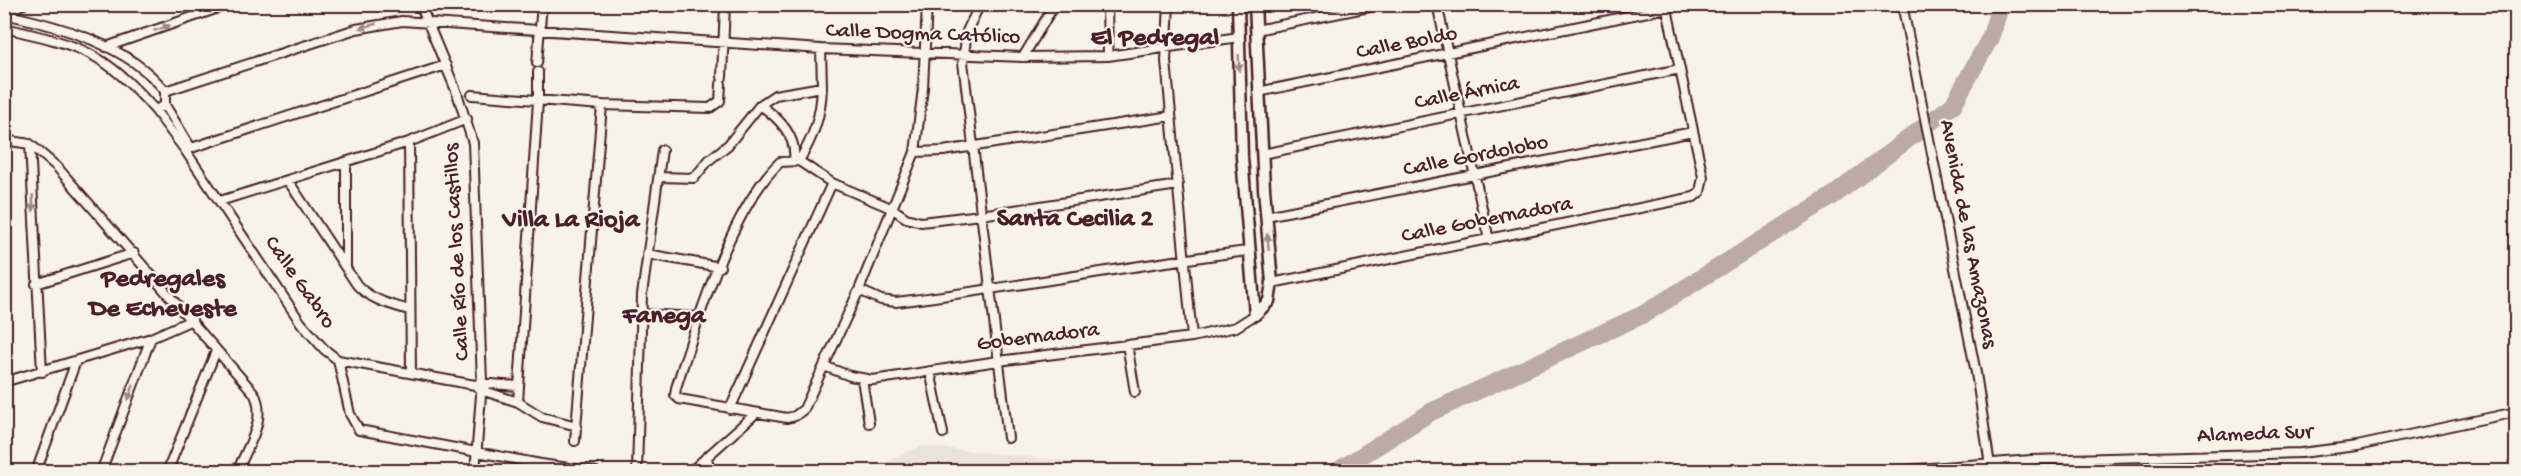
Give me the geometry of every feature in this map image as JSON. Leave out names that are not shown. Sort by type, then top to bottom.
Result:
[{"type":"street","points":[[4,12],[24,4]]},
{"type":"street","points":[[106,47],[230,4]]},
{"type":"street","name":"Calle Río de los Castillos","points":[[420,4],[467,119],[475,165],[479,385],[475,471]]},
{"type":"street","points":[[518,402],[538,101],[537,68],[542,29],[542,4]]},
{"type":"street","points":[[472,95],[602,105],[710,108],[720,101],[725,4]]},
{"type":"street","points":[[927,4],[921,118],[915,152],[893,209],[859,290],[804,409],[795,416],[787,418],[679,399],[675,392],[699,317],[720,267],[755,191],[780,162],[796,161],[832,183],[893,209],[906,218],[921,222],[1178,185]]},
{"type":"street","points":[[980,4],[967,31],[963,54],[1008,438]]},
{"type":"street","points":[[1023,57],[1054,4]]},
{"type":"street","points":[[1107,4],[1108,56]]},
{"type":"street","points":[[1169,4],[1167,49],[1171,116],[1192,337]]},
{"type":"street","points":[[1238,4],[1248,251],[1255,315]]},
{"type":"street","points":[[1255,4],[1258,92],[1272,283],[1269,301],[1255,315]]},
{"type":"street","points":[[1256,30],[1384,4]]},
{"type":"street","points":[[1437,4],[1489,240]]},
{"type":"street","name":"Avenida de las Amazonas","points":[[1902,4],[1976,373],[1991,468]]},
{"type":"street","points":[[1667,6],[1693,132]]},
{"type":"street","name":"Calle Boldo","points":[[1258,92],[1447,55],[1667,6]]},
{"type":"street","points":[[4,12],[72,32],[106,47],[148,75],[165,91],[165,105],[155,110]]},
{"type":"street","name":"Calle Dogma Católico","points":[[165,91],[380,22],[426,21],[821,49],[1023,57],[1108,56],[1239,37]]},
{"type":"street","name":"Calle Gabro","points":[[4,28],[65,43],[103,59],[128,80],[188,149]]},
{"type":"street","points":[[796,161],[811,143],[822,112],[821,49]]},
{"type":"street","points":[[188,149],[446,65]]},
{"type":"street","name":"Calle Árnica","points":[[1262,154],[1680,69]]},
{"type":"street","points":[[660,177],[694,178],[709,160],[728,145],[760,105],[775,95],[822,87]]},
{"type":"street","name":"Calle Gabro","points":[[165,105],[188,149],[220,201],[301,323],[324,349],[338,360],[479,385]]},
{"type":"street","points":[[575,441],[602,105]]},
{"type":"street","points":[[760,105],[778,119],[792,140],[796,161]]},
{"type":"street","points":[[915,152],[973,146],[1171,116]]},
{"type":"street","points":[[220,201],[289,182],[409,142],[467,119]]},
{"type":"street","name":"Calle Gordolobo","points":[[1266,216],[1693,132]]},
{"type":"street","name":"Calle Gobernadora","points":[[1272,283],[1686,199],[1700,192],[1702,185],[1693,132]]},
{"type":"street","points":[[4,140],[30,144],[57,167],[254,393],[260,410],[259,419],[237,471]]},
{"type":"street","points":[[409,142],[411,373]]},
{"type":"street","points":[[30,144],[42,372]]},
{"type":"street","points":[[637,471],[642,314],[647,254],[660,177],[662,150]]},
{"type":"street","points":[[346,163],[346,267]]},
{"type":"street","points":[[289,182],[366,295],[409,310]]},
{"type":"street","points":[[730,409],[832,183]]},
{"type":"street","points":[[859,290],[881,300],[896,302],[989,291],[1186,258],[1248,251]]},
{"type":"street","points":[[36,284],[134,253]]},
{"type":"street","points":[[647,254],[720,267]]},
{"type":"street","points":[[642,314],[699,317]]},
{"type":"street","name":"Gobernadora","points":[[824,366],[862,379],[930,371],[1192,337],[1236,327],[1255,315]]},
{"type":"street","points":[[4,382],[151,338],[192,320]]},
{"type":"street","points":[[101,471],[151,338]]},
{"type":"street","points":[[1127,344],[1135,392]]},
{"type":"street","points":[[167,471],[216,351]]},
{"type":"street","points":[[338,360],[350,414],[359,430],[476,452],[540,468],[597,471]]},
{"type":"street","points":[[36,471],[76,361]]},
{"type":"street","points":[[930,371],[943,433]]},
{"type":"street","points":[[862,379],[869,423]]},
{"type":"street","points":[[479,385],[518,386]]},
{"type":"street","points":[[479,385],[518,402],[542,417],[577,426]]},
{"type":"street","name":"Alameda Sur","points":[[1881,471],[1991,468],[2031,460],[2301,453],[2358,446],[2517,412]]},
{"type":"street","points":[[690,471],[755,414]]},
{"type":"street","points":[[707,457],[710,471]]},
{"type":"street","points":[[2018,471],[2031,460]]},
{"type":"shaded area","points":[[921,446],[1068,461],[1068,471],[865,471]]},
{"type":"waterway","points":[[1336,472],[1431,412],[1644,314],[1834,195],[1953,105],[1990,38],[2001,4]]},
{"type":"district","name":"El Pedregal","points":[[1155,39]]},
{"type":"district","name":"Santa Cecilia 2","points":[[1075,220]]},
{"type":"district","name":"Villa La Rioja","points":[[571,221]]},
{"type":"district","name":"Pedregales De Echeveste","points":[[163,295]]},
{"type":"district","name":"Fanega","points":[[664,317]]}]
